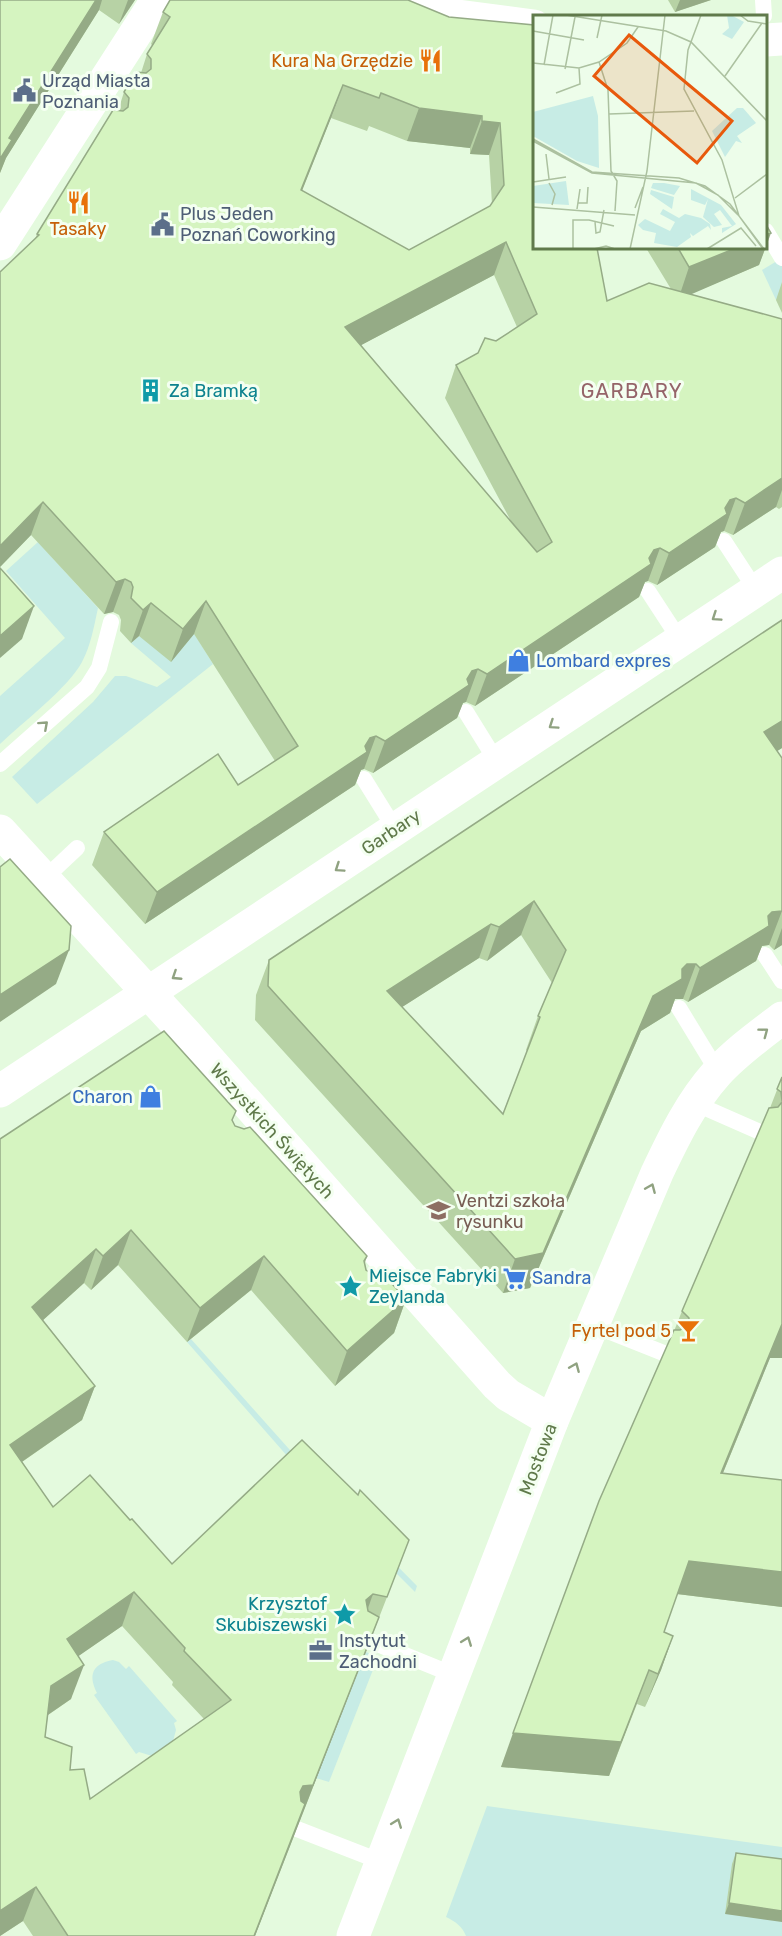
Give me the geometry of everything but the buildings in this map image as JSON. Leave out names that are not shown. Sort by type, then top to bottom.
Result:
[{"type":"street","points":[[0,244],[89,121],[112,84],[157,0]]},
{"type":"street","points":[[402,0],[434,13],[533,26]]},
{"type":"street","points":[[767,40],[782,39]]},
{"type":"street","name":"Garbary","points":[[0,1091],[769,581]]},
{"type":"street","name":"Wszystkich Świętych","points":[[0,831],[148,994],[257,1129],[387,1275],[508,1395],[552,1421]]},
{"type":"street","name":"Mostowa","points":[[353,1936],[552,1421],[657,1173],[675,1135],[694,1103],[718,1072],[782,1018]]},
{"type":"lane","points":[[763,0],[764,15]]},
{"type":"lane","points":[[767,234],[782,258]]},
{"type":"lane","points":[[724,541],[769,581]]},
{"type":"lane","points":[[648,591],[680,640]]},
{"type":"lane","points":[[0,764],[87,687],[99,668],[111,622]]},
{"type":"lane","points":[[466,712],[497,762]]},
{"type":"lane","points":[[364,779],[396,829]]},
{"type":"lane","points":[[44,879],[77,848]]},
{"type":"lane","points":[[765,955],[782,981]]},
{"type":"lane","points":[[679,1008],[718,1072]]},
{"type":"lane","points":[[694,1103],[760,1132]]},
{"type":"lane","points":[[593,1325],[666,1354]]},
{"type":"lane","points":[[363,1638],[454,1675]]},
{"type":"lane","points":[[297,1829],[382,1862]]},
{"type":"shaded area","points":[[0,0],[782,0],[782,1936],[0,1936]]},
{"type":"shaded area","points":[[782,258],[782,297],[776,300],[762,270]]},
{"type":"shaded area","points":[[38,542],[98,608],[88,649],[76,672],[0,744],[0,696],[65,638],[6,571]]},
{"type":"shaded area","points":[[176,604],[213,664],[37,804],[12,777],[93,702],[115,676],[126,676],[157,687],[171,677],[131,643]]},
{"type":"shaded area","points":[[191,1339],[356,1524],[417,1586],[415,1592],[347,1524],[187,1342]]},
{"type":"shaded area","points":[[366,1652],[378,1657],[329,1782],[316,1778]]},
{"type":"shaded area","points":[[113,1660],[126,1669],[129,1666],[177,1721],[174,1723],[176,1730],[172,1745],[152,1756],[139,1752],[136,1754],[94,1695],[97,1693],[93,1681],[96,1667]]},
{"type":"shaded area","points":[[487,1806],[782,1847],[782,1936],[466,1936],[458,1925],[446,1917]]},
{"type":"place","name":"Kura Na Grzędzie","points":[[431,61]]},
{"type":"place","name":"Urząd Miasta Poznania","points":[[24,91]]},
{"type":"place","name":"Tasaky","points":[[78,203]]},
{"type":"place","name":"Plus Jeden Poznań Coworking","points":[[162,224]]},
{"type":"place","name":"Za Bramką","points":[[151,391]]},
{"type":"place","name":"Lombard expres","points":[[518,661]]},
{"type":"place","name":"Charon","points":[[151,1097]]},
{"type":"place","name":"Ventzi szkoła rysunku","points":[[438,1211]]},
{"type":"place","name":"Sandra","points":[[514,1278]]},
{"type":"place","name":"Miejsce Fabryki Zeylanda","points":[[351,1286]]},
{"type":"place","name":"Fyrtel pod 5","points":[[689,1331]]},
{"type":"place","name":"Krzysztof Skubiszewski","points":[[345,1614]]},
{"type":"place","name":"Instytut Zachodni","points":[[321,1651]]},
{"type":"district","name":"GARBARY","points":[[632,391]]}]
